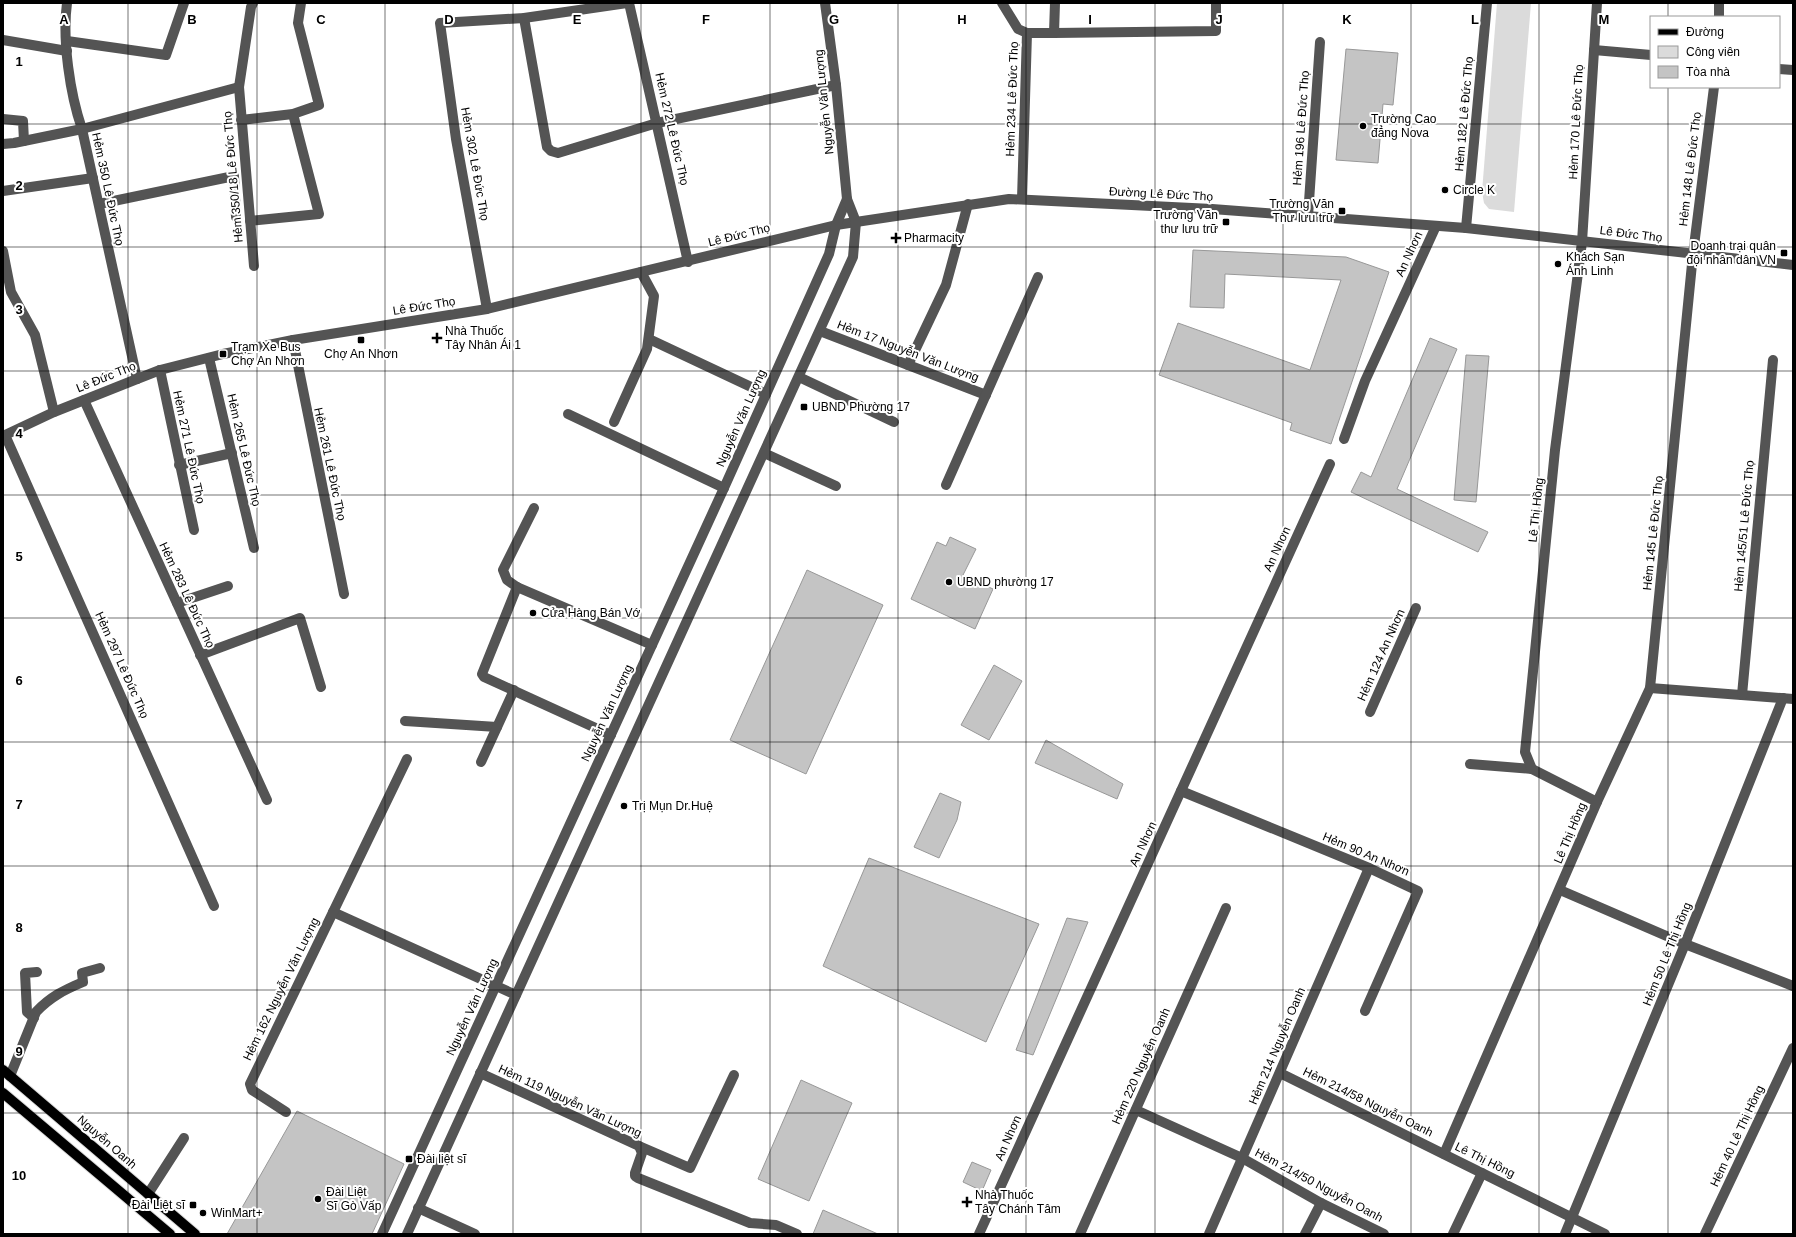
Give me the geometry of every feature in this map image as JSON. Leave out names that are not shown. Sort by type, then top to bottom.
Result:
[{"type":"main road","name":"Nguyễn Oanh","points":[[7,1073],[195,1234]]},
{"type":"main road","points":[[3,1093],[170,1234]]},
{"type":"street","name":"Hẻm 350 Lê Đức Thọ","points":[[67,3],[65,15],[67,51],[74,106],[82,129],[137,379]]},
{"type":"street","points":[[67,41],[166,55],[184,3]]},
{"type":"street","name":"Hẻm 350/18 Lê Đức Thọ","points":[[253,3],[251,7],[238,87],[254,266]]},
{"type":"street","points":[[241,120],[293,114],[319,105],[298,23],[301,3]]},
{"type":"street","points":[[628,3],[524,18],[547,147],[551,151],[558,153],[657,123],[836,85]]},
{"type":"street","name":"Hẻm 272 Lê Đức Thọ","points":[[628,3],[688,262]]},
{"type":"street","name":"Nguyễn Văn Lượng","points":[[407,1234],[853,257],[856,222],[847,199],[836,85],[825,3]]},
{"type":"street","points":[[1002,3],[1018,29],[1027,33]]},
{"type":"street","points":[[1054,32],[1055,3]]},
{"type":"street","name":"Hẻm 234 Lê Đức Thọ","points":[[1022,199],[1027,33],[1216,31],[1216,3]]},
{"type":"street","name":"Hẻm 182 Lê Đức Thọ","points":[[1466,228],[1487,3]]},
{"type":"street","name":"Hẻm 170 Lê Đức Thọ","points":[[1582,242],[1597,3]]},
{"type":"street","points":[[1719,3],[1719,16]]},
{"type":"street","name":"Hẻm 302 Lê Đức Thọ","points":[[487,309],[456,139],[440,23],[524,18]]},
{"type":"street","points":[[3,40],[67,51]]},
{"type":"street","name":"Hẻm 196 Lê Đức Thọ","points":[[1308,216],[1320,42]]},
{"type":"street","points":[[1594,50],[1650,55]]},
{"type":"street","points":[[1780,69],[1793,70]]},
{"type":"street","points":[[3,144],[82,129],[238,87]]},
{"type":"street","name":"Hẻm 148 Lê Đức Thọ","points":[[1693,254],[1714,88]]},
{"type":"street","points":[[250,221],[319,214],[293,114]]},
{"type":"street","points":[[3,119],[23,121],[24,141]]},
{"type":"street","points":[[99,204],[234,176],[236,217]]},
{"type":"street","points":[[3,191],[93,178]]},
{"type":"street","name":"Nguyễn Văn Lượng","points":[[382,1234],[724,488],[828,254],[836,225],[847,199]]},
{"type":"street","name":"Đường Lê Đức Thọ","points":[[856,222],[968,204],[1022,199],[1212,209],[1466,228]]},
{"type":"street","points":[[908,365],[946,285],[968,204]]},
{"type":"street","name":"Lê Đức Thọ","points":[[4,436],[54,412],[160,370],[292,340],[487,309],[688,262],[836,225],[856,222]]},
{"type":"street","name":"An Nhơn","points":[[1344,439],[1366,381],[1436,226]]},
{"type":"street","name":"Lê Đức Thọ","points":[[1466,228],[1793,265]]},
{"type":"street","name":"Lê Thị Hồng","points":[[1582,242],[1555,450],[1525,752],[1532,769],[1597,802],[1444,1154],[1605,1234]]},
{"type":"street","points":[[3,251],[11,292],[35,335],[54,412]]},
{"type":"street","name":"Hẻm 145 Lê Đức Thọ","points":[[1597,802],[1650,688],[1693,254]]},
{"type":"street","points":[[614,422],[647,350],[649,339],[654,296],[641,272]]},
{"type":"street","name":"Hẻm 17 Nguyễn Văn Lượng","points":[[946,485],[1038,278]]},
{"type":"street","name":"Hẻm 17 Nguyễn Văn Lượng","points":[[820,331],[986,395]]},
{"type":"street","points":[[649,339],[766,394]]},
{"type":"street","name":"Hẻm 261 Lê Đức Thọ","points":[[292,340],[344,594]]},
{"type":"street","name":"Hẻm 265 Lê Đức Thọ","points":[[209,358],[254,548]]},
{"type":"street","name":"Hẻm 145/51 Lê Đức Thọ","points":[[1742,695],[1772,360]]},
{"type":"street","name":"Hẻm 271 Lê Đức Thọ","points":[[160,370],[194,530]]},
{"type":"street","points":[[798,377],[894,422]]},
{"type":"street","name":"Hẻm 283 Lê Đức Thọ","points":[[84,400],[267,800]]},
{"type":"street","points":[[568,414],[724,488]]},
{"type":"street","name":"Hẻm 297 Lê Đức Thọ","points":[[4,436],[214,906]]},
{"type":"street","points":[[180,465],[232,453]]},
{"type":"street","points":[[764,453],[836,486]]},
{"type":"street","name":"An Nhơn","points":[[979,1234],[1330,464]]},
{"type":"street","points":[[534,508],[503,570],[507,580],[517,587],[652,645]]},
{"type":"street","points":[[177,603],[228,586]]},
{"type":"street","points":[[517,587],[482,674],[611,735]]},
{"type":"street","name":"Hẻm 124 An Nhơn","points":[[1370,712],[1416,608]]},
{"type":"street","points":[[200,655],[300,618],[321,687]]},
{"type":"street","points":[[1650,688],[1788,698]]},
{"type":"street","points":[[481,762],[514,690]]},
{"type":"street","name":"Hẻm 50 Lê Thị Hồng","points":[[1565,1234],[1573,1218],[1788,698]]},
{"type":"street","points":[[405,721],[497,727]]},
{"type":"street","name":"Hẻm 162 Nguyễn Văn Lượng","points":[[286,1112],[252,1090],[250,1084],[252,1077],[407,759]]},
{"type":"street","points":[[1470,764],[1532,769]]},
{"type":"street","name":"Hẻm 90 An Nhơn","points":[[1181,791],[1369,868],[1418,891],[1365,1011]]},
{"type":"street","name":"Hẻm 214 Nguyễn Oanh","points":[[1209,1234],[1369,868]]},
{"type":"street","points":[[1560,890],[1685,944],[1793,986]]},
{"type":"street","name":"Hẻm 220 Nguyễn Oanh","points":[[1080,1234],[1226,908]]},
{"type":"street","name":"Hẻm 162 Nguyễn Văn Lượng","points":[[333,912],[516,995]]},
{"type":"street","points":[[7,1073],[36,1012],[44,1004],[65,989],[83,982],[82,973],[100,968]]},
{"type":"street","points":[[34,1018],[26,1011],[25,973],[37,972]]},
{"type":"street","name":"Hẻm 40 Lê Thị Hồng","points":[[1705,1234],[1793,1048]]},
{"type":"street","name":"Hẻm 119 Nguyễn Văn Lượng","points":[[480,1073],[639,1146],[642,1153],[635,1173],[635,1176],[638,1178],[750,1223],[776,1225],[797,1234]]},
{"type":"street","name":"Hẻm 214/58 Nguyễn Oanh","points":[[1280,1073],[1444,1154]]},
{"type":"street","points":[[639,1146],[690,1168],[734,1075]]},
{"type":"street","name":"Hẻm 214/50 Nguyễn Oanh","points":[[1136,1110],[1242,1158],[1321,1203],[1384,1234]]},
{"type":"street","points":[[148,1194],[184,1138]]},
{"type":"street","points":[[1453,1234],[1482,1173]]},
{"type":"street","points":[[1305,1234],[1321,1203]]},
{"type":"street","points":[[418,1208],[475,1234]]},
{"type":"green space","points":[[1497,3],[1531,3],[1514,212],[1489,209],[1484,203],[1482,192]]},
{"type":"building","points":[[1346,49],[1398,53],[1393,105],[1383,104],[1378,163],[1336,160]]},
{"type":"building","points":[[1193,250],[1346,257],[1389,272],[1331,444],[1290,430],[1292,423],[1159,375],[1178,323],[1310,370],[1341,280],[1225,274],[1224,308],[1190,307]]},
{"type":"building","points":[[1430,338],[1457,349],[1397,489],[1488,532],[1478,552],[1351,492],[1361,472],[1371,477]]},
{"type":"building","points":[[1466,355],[1489,356],[1476,502],[1454,500]]},
{"type":"building","name":"UBND phường 17","points":[[950,537],[976,549],[963,575],[993,589],[975,629],[911,599],[937,542],[946,546]]},
{"type":"building","points":[[807,570],[883,605],[806,774],[730,740]]},
{"type":"building","points":[[994,665],[1022,681],[989,740],[961,725]]},
{"type":"building","points":[[1046,740],[1123,784],[1117,799],[1035,763]]},
{"type":"building","points":[[940,793],[961,802],[957,820],[939,858],[914,847]]},
{"type":"building","points":[[869,858],[1039,924],[986,1042],[823,966]]},
{"type":"building","points":[[1067,918],[1088,922],[1033,1055],[1016,1050]]},
{"type":"building","points":[[801,1080],[852,1103],[809,1201],[758,1179]]},
{"type":"building","name":"Đài Liệt Sĩ Gò Vấp","points":[[297,1111],[404,1164],[372,1234],[227,1234]]},
{"type":"building","points":[[972,1162],[991,1170],[982,1191],[963,1182]]},
{"type":"building","points":[[823,1210],[878,1234],[813,1234]]},
{"type":"place","name":"Trường Cao đẳng Nova","points":[[1363,126]]},
{"type":"place","name":"Circle K","points":[[1445,190]]},
{"type":"place","name":"Trường Văn Thư lưu trữ","points":[[1342,211]]},
{"type":"place","name":"Trường Văn thư lưu trữ","points":[[1226,222]]},
{"type":"place","name":"Pharmacity","points":[[896,238]]},
{"type":"place","name":"Doanh trại quân đội nhân dân VN","points":[[1784,253]]},
{"type":"place","name":"Khách Sạn Ánh Linh","points":[[1558,264]]},
{"type":"place","name":"Nhà Thuốc Tây Nhân Ái 1","points":[[437,338]]},
{"type":"place","name":"Chợ An Nhơn","points":[[361,340]]},
{"type":"place","name":"Trạm Xe Bus Chợ An Nhơn","points":[[223,354]]},
{"type":"place","name":"UBND Phường 17","points":[[804,407]]},
{"type":"place","name":"UBND phường 17","points":[[949,582]]},
{"type":"place","name":"Cửa Hàng Bán Vớ","points":[[533,613]]},
{"type":"place","name":"Trị Mụn Dr.Huệ","points":[[624,806]]},
{"type":"place","name":"Đài liệt sĩ","points":[[409,1159]]},
{"type":"place","name":"Đài Liệt Sĩ Gò Vấp","points":[[318,1199]]},
{"type":"place","name":"Nhà Thuốc Tây Chánh Tâm","points":[[967,1202]]},
{"type":"place","name":"Đài Liệt sĩ","points":[[193,1205]]},
{"type":"place","name":"WinMart+","points":[[203,1213]]}]
